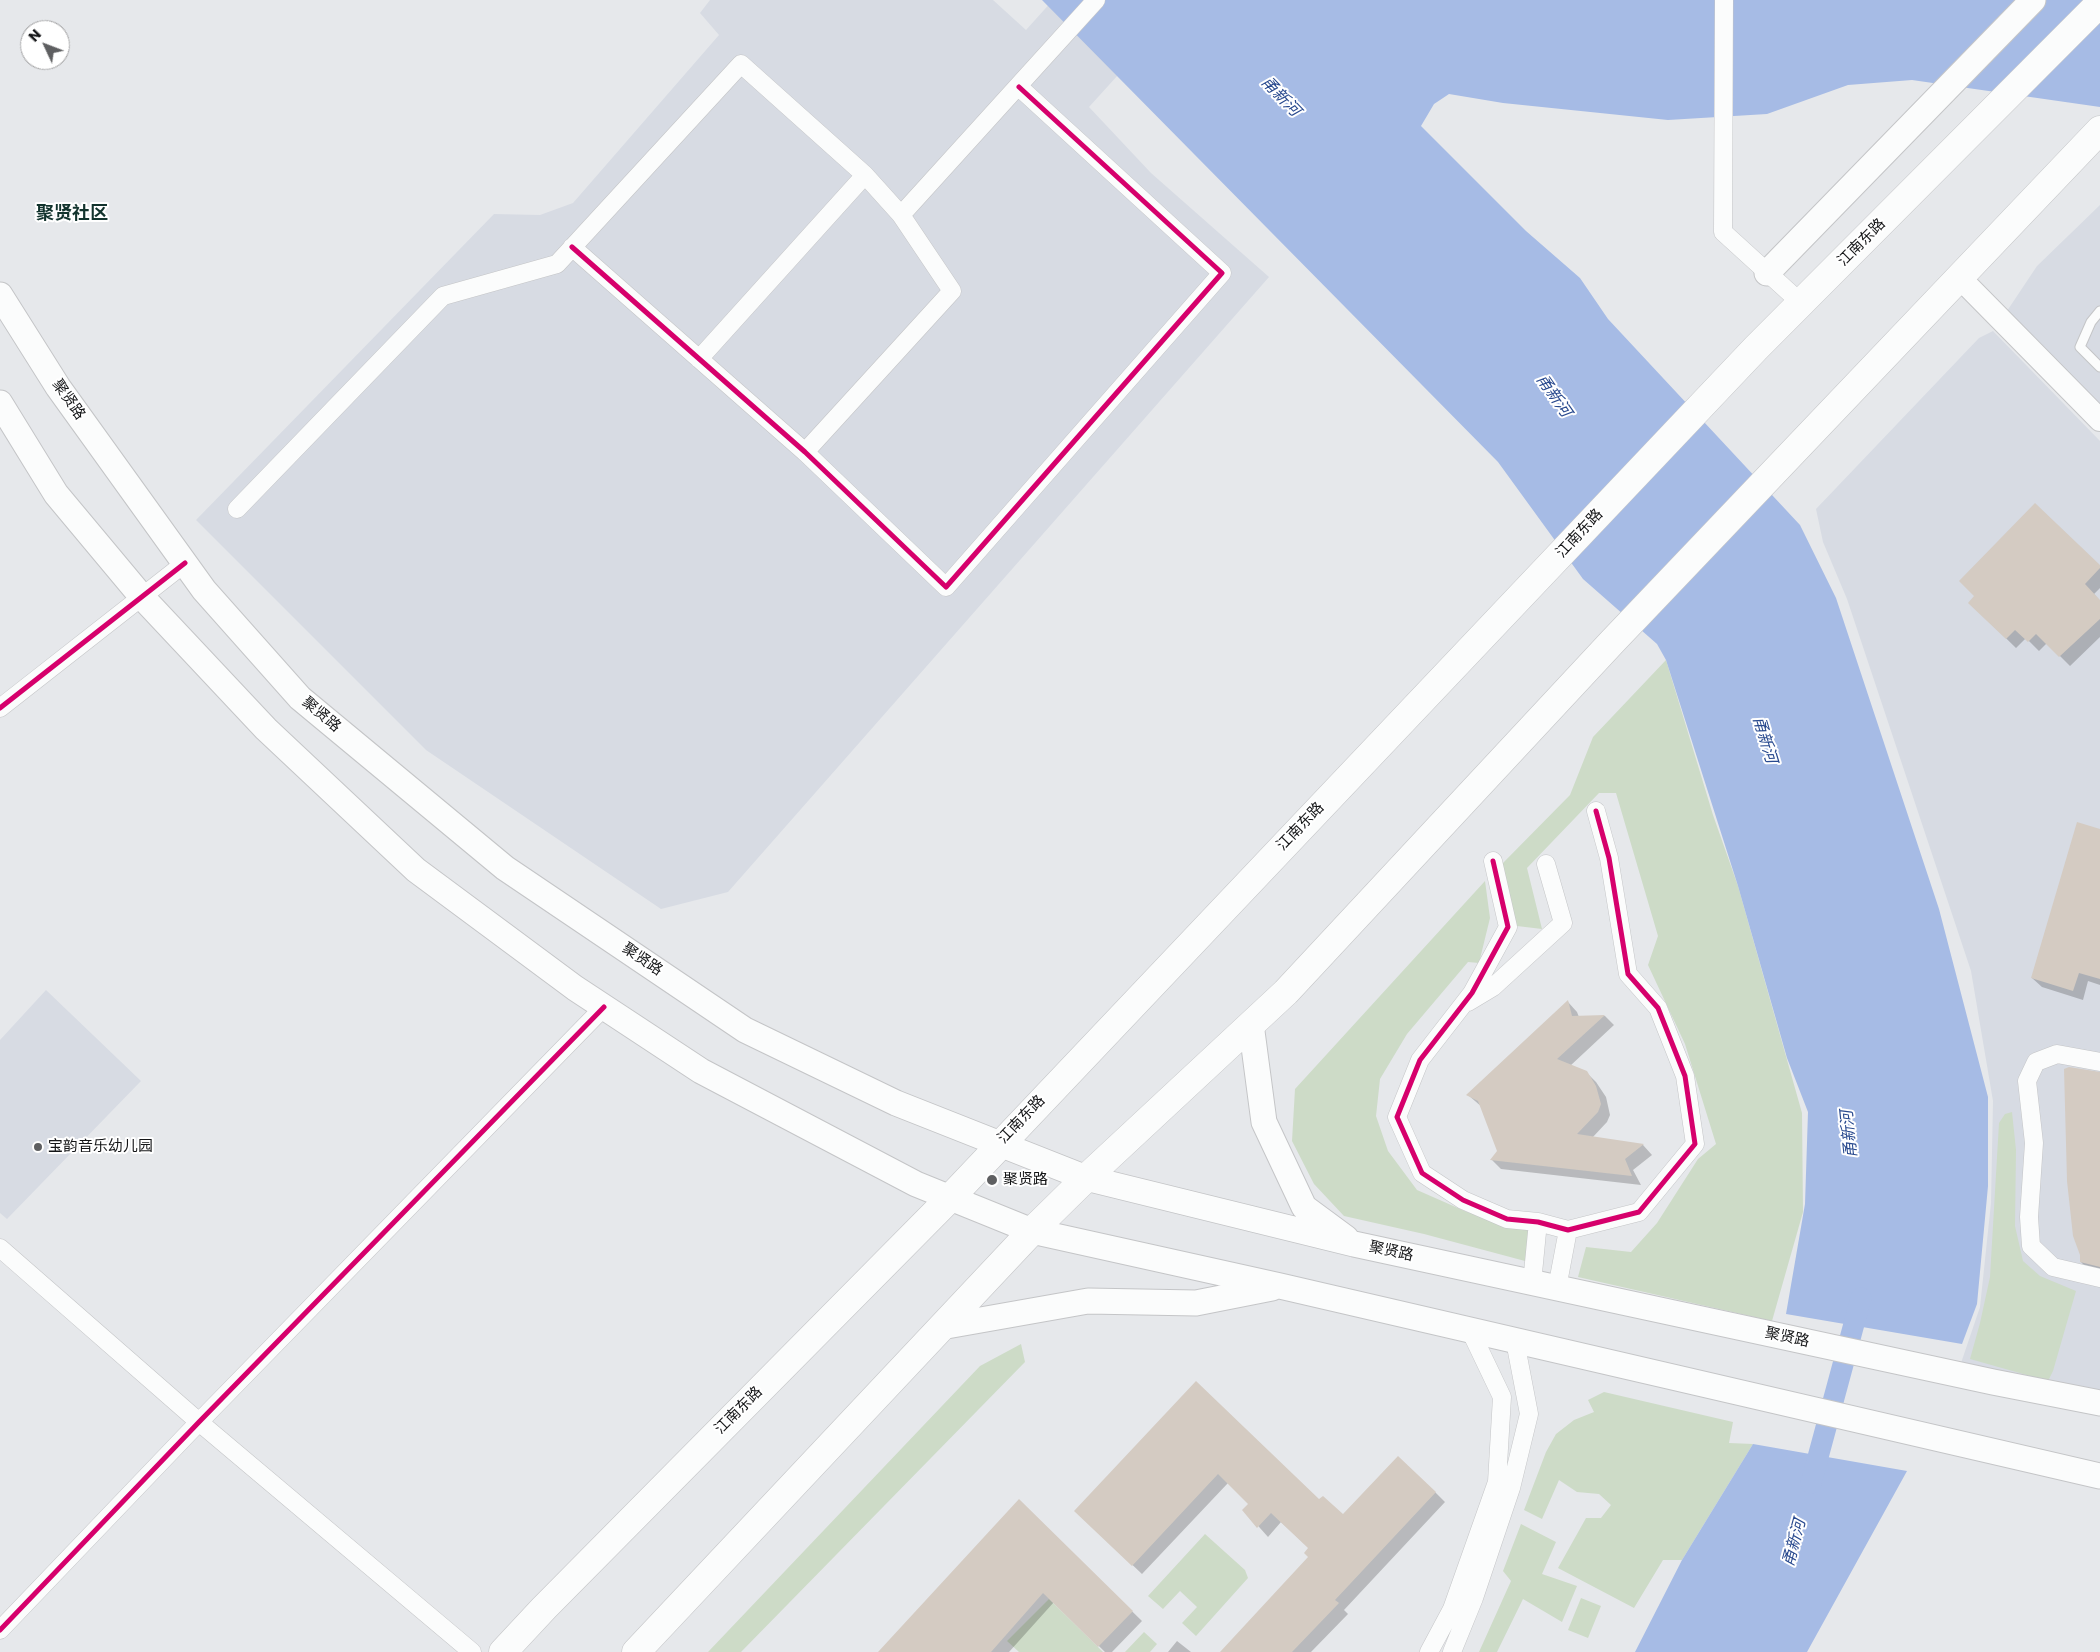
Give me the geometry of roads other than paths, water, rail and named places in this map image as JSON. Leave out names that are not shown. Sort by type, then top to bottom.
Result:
[{"type":"main road","points":[[1768,273],[2033,0]]},
{"type":"main road","name":"江南东路","points":[[503,1652],[551,1601],[951,1197],[1000,1143],[1756,348],[2100,4]]},
{"type":"main road","points":[[636,1652],[1032,1231],[1086,1178],[1286,992],[1831,410],[2100,130]]},
{"type":"main road","name":"聚贤路","points":[[0,295],[58,387],[204,590],[300,698],[505,868],[744,1030],[896,1103],[1086,1178],[1354,1244],[1804,1342],[2100,1403]]},
{"type":"main road","points":[[0,404],[56,494],[142,596],[266,729],[416,870],[604,1007],[701,1071],[916,1184],[1032,1231],[1280,1286],[2100,1476]]},
{"type":"main road","points":[[1251,1024],[1264,1122],[1304,1207],[1354,1244]]},
{"type":"main road","points":[[941,1326],[1088,1301],[1196,1303],[1280,1286]]},
{"type":"street","points":[[901,215],[1096,0]]},
{"type":"street","points":[[1724,0],[1722,232],[1801,303]]},
{"type":"street","points":[[237,509],[443,296],[557,264],[741,64],[865,175],[901,215],[952,291],[805,452]]},
{"type":"street","points":[[572,247],[805,452],[946,587],[1222,272],[1019,87]]},
{"type":"street","points":[[699,359],[865,175]]},
{"type":"street","points":[[1959,277],[2100,420]]},
{"type":"street","points":[[0,708],[185,563]]},
{"type":"street","points":[[1493,861],[1508,928],[1472,993],[1420,1060],[1397,1117],[1422,1173],[1463,1200],[1506,1219],[1538,1222],[1568,1230],[1639,1212],[1695,1144],[1685,1076],[1658,1008],[1628,974],[1609,858],[1596,811]]},
{"type":"street","points":[[1463,1005],[1493,987],[1563,923],[1546,864]]},
{"type":"street","points":[[0,1630],[199,1422],[604,1007]]},
{"type":"street","points":[[2100,1062],[2058,1054],[2036,1062],[2027,1081],[2034,1143],[2029,1217],[2031,1246],[2053,1267],[2100,1278]]},
{"type":"street","points":[[1532,1283],[1538,1222]]},
{"type":"street","points":[[1557,1288],[1568,1230]]},
{"type":"street","points":[[0,1248],[199,1422],[472,1652]]},
{"type":"street","points":[[1429,1652],[1452,1610],[1497,1482],[1502,1398],[1470,1330]]},
{"type":"street","points":[[1452,1652],[1474,1598],[1508,1497],[1530,1414],[1527,1343]]},
{"type":"lane","points":[[2100,311],[2091,322],[2080,347],[2100,367]]},
{"type":"water","points":[[1042,0],[2100,0],[2100,107],[1912,80],[1848,85],[1767,114],[1668,120],[1503,103],[1449,94],[1434,104],[1421,126],[1526,231],[1580,278],[1608,319],[1800,525],[1836,598],[1939,909],[1988,1097],[1988,1186],[1977,1304],[1962,1344],[1786,1314],[1805,1204],[1808,1112],[1787,1058],[1738,886],[1666,660],[1657,644],[1583,579],[1498,462]]},
{"type":"water","points":[[1753,1444],[1907,1471],[1807,1652],[1635,1652],[1682,1560]]},
{"type":"waterway","name":"甬新河","points":[[1811,1483],[1861,1298]]},
{"type":"place","name":"宝韵音乐幼儿园","points":[[38,1147]]},
{"type":"place","name":"聚贤路","points":[[992,1180]]},
{"type":"district","name":"聚贤社区","points":[[72,214]]}]
